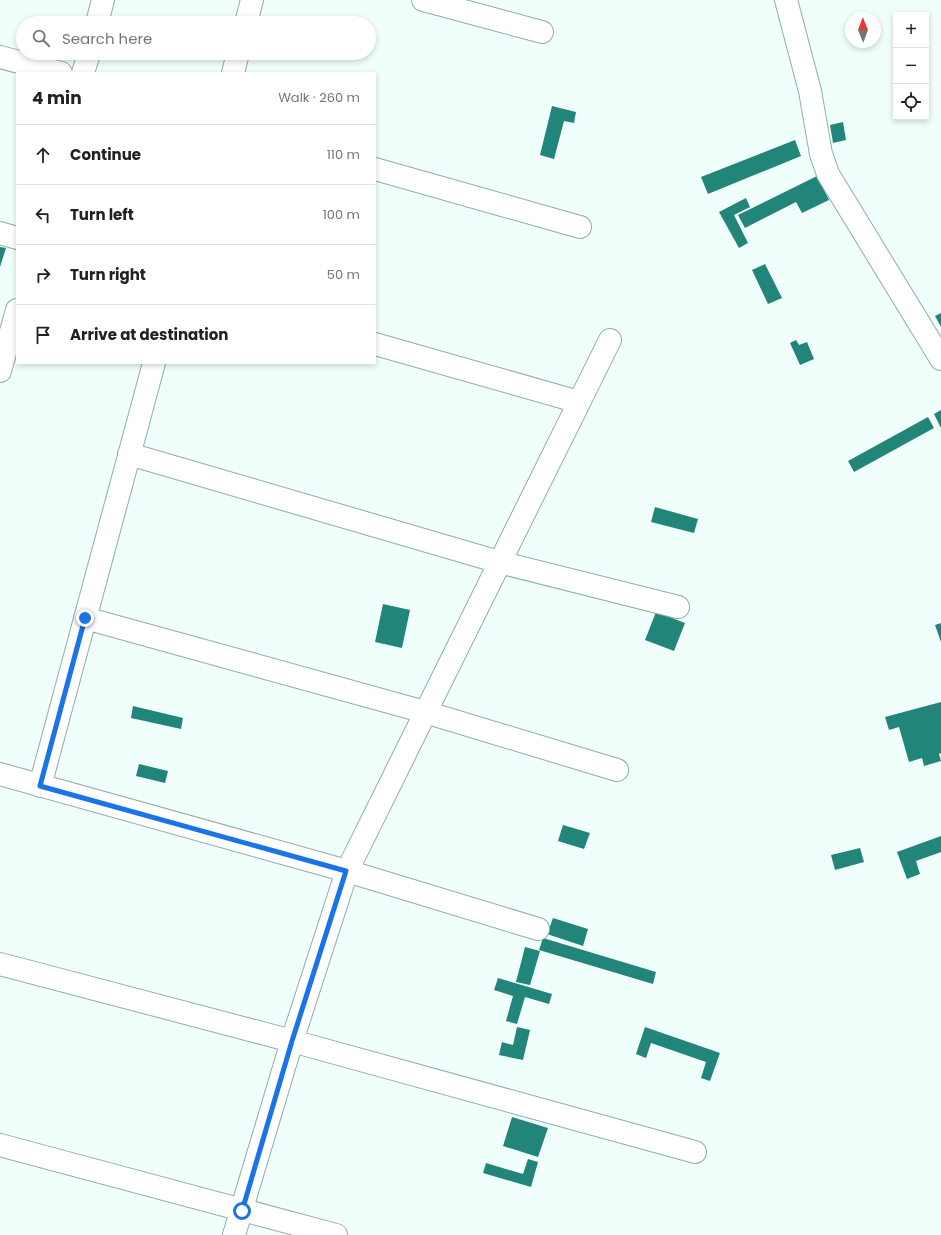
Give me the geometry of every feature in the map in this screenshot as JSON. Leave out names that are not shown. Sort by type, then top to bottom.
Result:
[{"type":"street","points":[[99,16],[103,0]]},
{"type":"street","points":[[248,16],[252,0]]},
{"type":"street","points":[[423,0],[542,32]]},
{"type":"street","points":[[786,0],[810,91],[821,154],[828,174],[941,359]]},
{"type":"street","points":[[0,58],[57,72]]},
{"type":"street","points":[[83,72],[87,60]]},
{"type":"street","points":[[233,72],[236,60]]},
{"type":"street","points":[[376,169],[580,227]]},
{"type":"street","points":[[0,233],[16,238]]},
{"type":"street","points":[[0,371],[16,314]]},
{"type":"street","points":[[234,1235],[292,1041],[346,871],[610,340]]},
{"type":"street","points":[[376,344],[579,402]]},
{"type":"street","points":[[40,786],[154,364]]},
{"type":"street","points":[[129,454],[499,562],[678,607]]},
{"type":"street","points":[[85,618],[425,712],[617,770]]},
{"type":"street","points":[[0,774],[346,871],[538,929]]},
{"type":"street","points":[[0,964],[292,1041],[695,1152]]},
{"type":"street","points":[[0,1145],[336,1235]]},
{"type":"building","points":[[552,106],[576,112],[574,123],[564,121],[554,159],[540,155]]},
{"type":"building","points":[[843,122],[846,140],[833,143],[830,125]]},
{"type":"building","points":[[795,140],[801,156],[708,194],[701,177]]},
{"type":"building","points":[[817,176],[829,200],[802,213],[796,202],[745,228],[738,215]]},
{"type":"building","points":[[746,198],[750,207],[734,215],[748,243],[739,248],[719,212]]},
{"type":"building","points":[[0,247],[6,248],[0,267]]},
{"type":"building","points":[[765,264],[782,298],[768,304],[752,270]]},
{"type":"building","points":[[941,313],[941,327],[935,316]]},
{"type":"building","points":[[796,340],[799,345],[807,342],[814,359],[800,365],[790,343]]},
{"type":"building","points":[[941,410],[941,428],[934,414]]},
{"type":"building","points":[[928,417],[934,428],[854,472],[848,461]]},
{"type":"building","points":[[655,507],[698,519],[694,533],[651,522]]},
{"type":"building","points":[[383,604],[410,610],[402,648],[375,642]]},
{"type":"building","points":[[656,612],[685,623],[674,651],[645,640]]},
{"type":"building","points":[[941,623],[941,642],[935,625]]},
{"type":"building","points":[[941,702],[941,753],[939,754],[941,761],[924,766],[922,758],[909,762],[899,727],[889,730],[885,717]]},
{"type":"building","points":[[133,706],[183,718],[181,729],[131,718]]},
{"type":"building","points":[[139,764],[168,771],[165,783],[136,776]]},
{"type":"building","points":[[563,825],[590,833],[584,849],[558,841]]},
{"type":"building","points":[[941,836],[941,852],[916,861],[920,874],[907,879],[897,852]]},
{"type":"building","points":[[860,848],[864,862],[835,870],[831,855]]},
{"type":"building","points":[[553,918],[588,929],[583,946],[547,934]]},
{"type":"building","points":[[543,938],[656,972],[653,984],[539,950]]},
{"type":"building","points":[[525,947],[540,951],[530,985],[516,982]]},
{"type":"building","points":[[498,978],[552,994],[549,1004],[525,997],[517,1024],[506,1021],[513,996],[494,990]]},
{"type":"building","points":[[517,1027],[530,1030],[523,1060],[499,1055],[502,1042],[513,1045]]},
{"type":"building","points":[[645,1027],[720,1053],[710,1081],[701,1078],[706,1062],[651,1043],[646,1058],[636,1054]]},
{"type":"building","points":[[512,1117],[548,1128],[538,1157],[503,1146]]},
{"type":"building","points":[[528,1159],[538,1162],[531,1187],[483,1173],[486,1163],[523,1174]]},
{"type":"route","points":[[85,618],[40,786],[346,871],[292,1041],[242,1211]]}]
